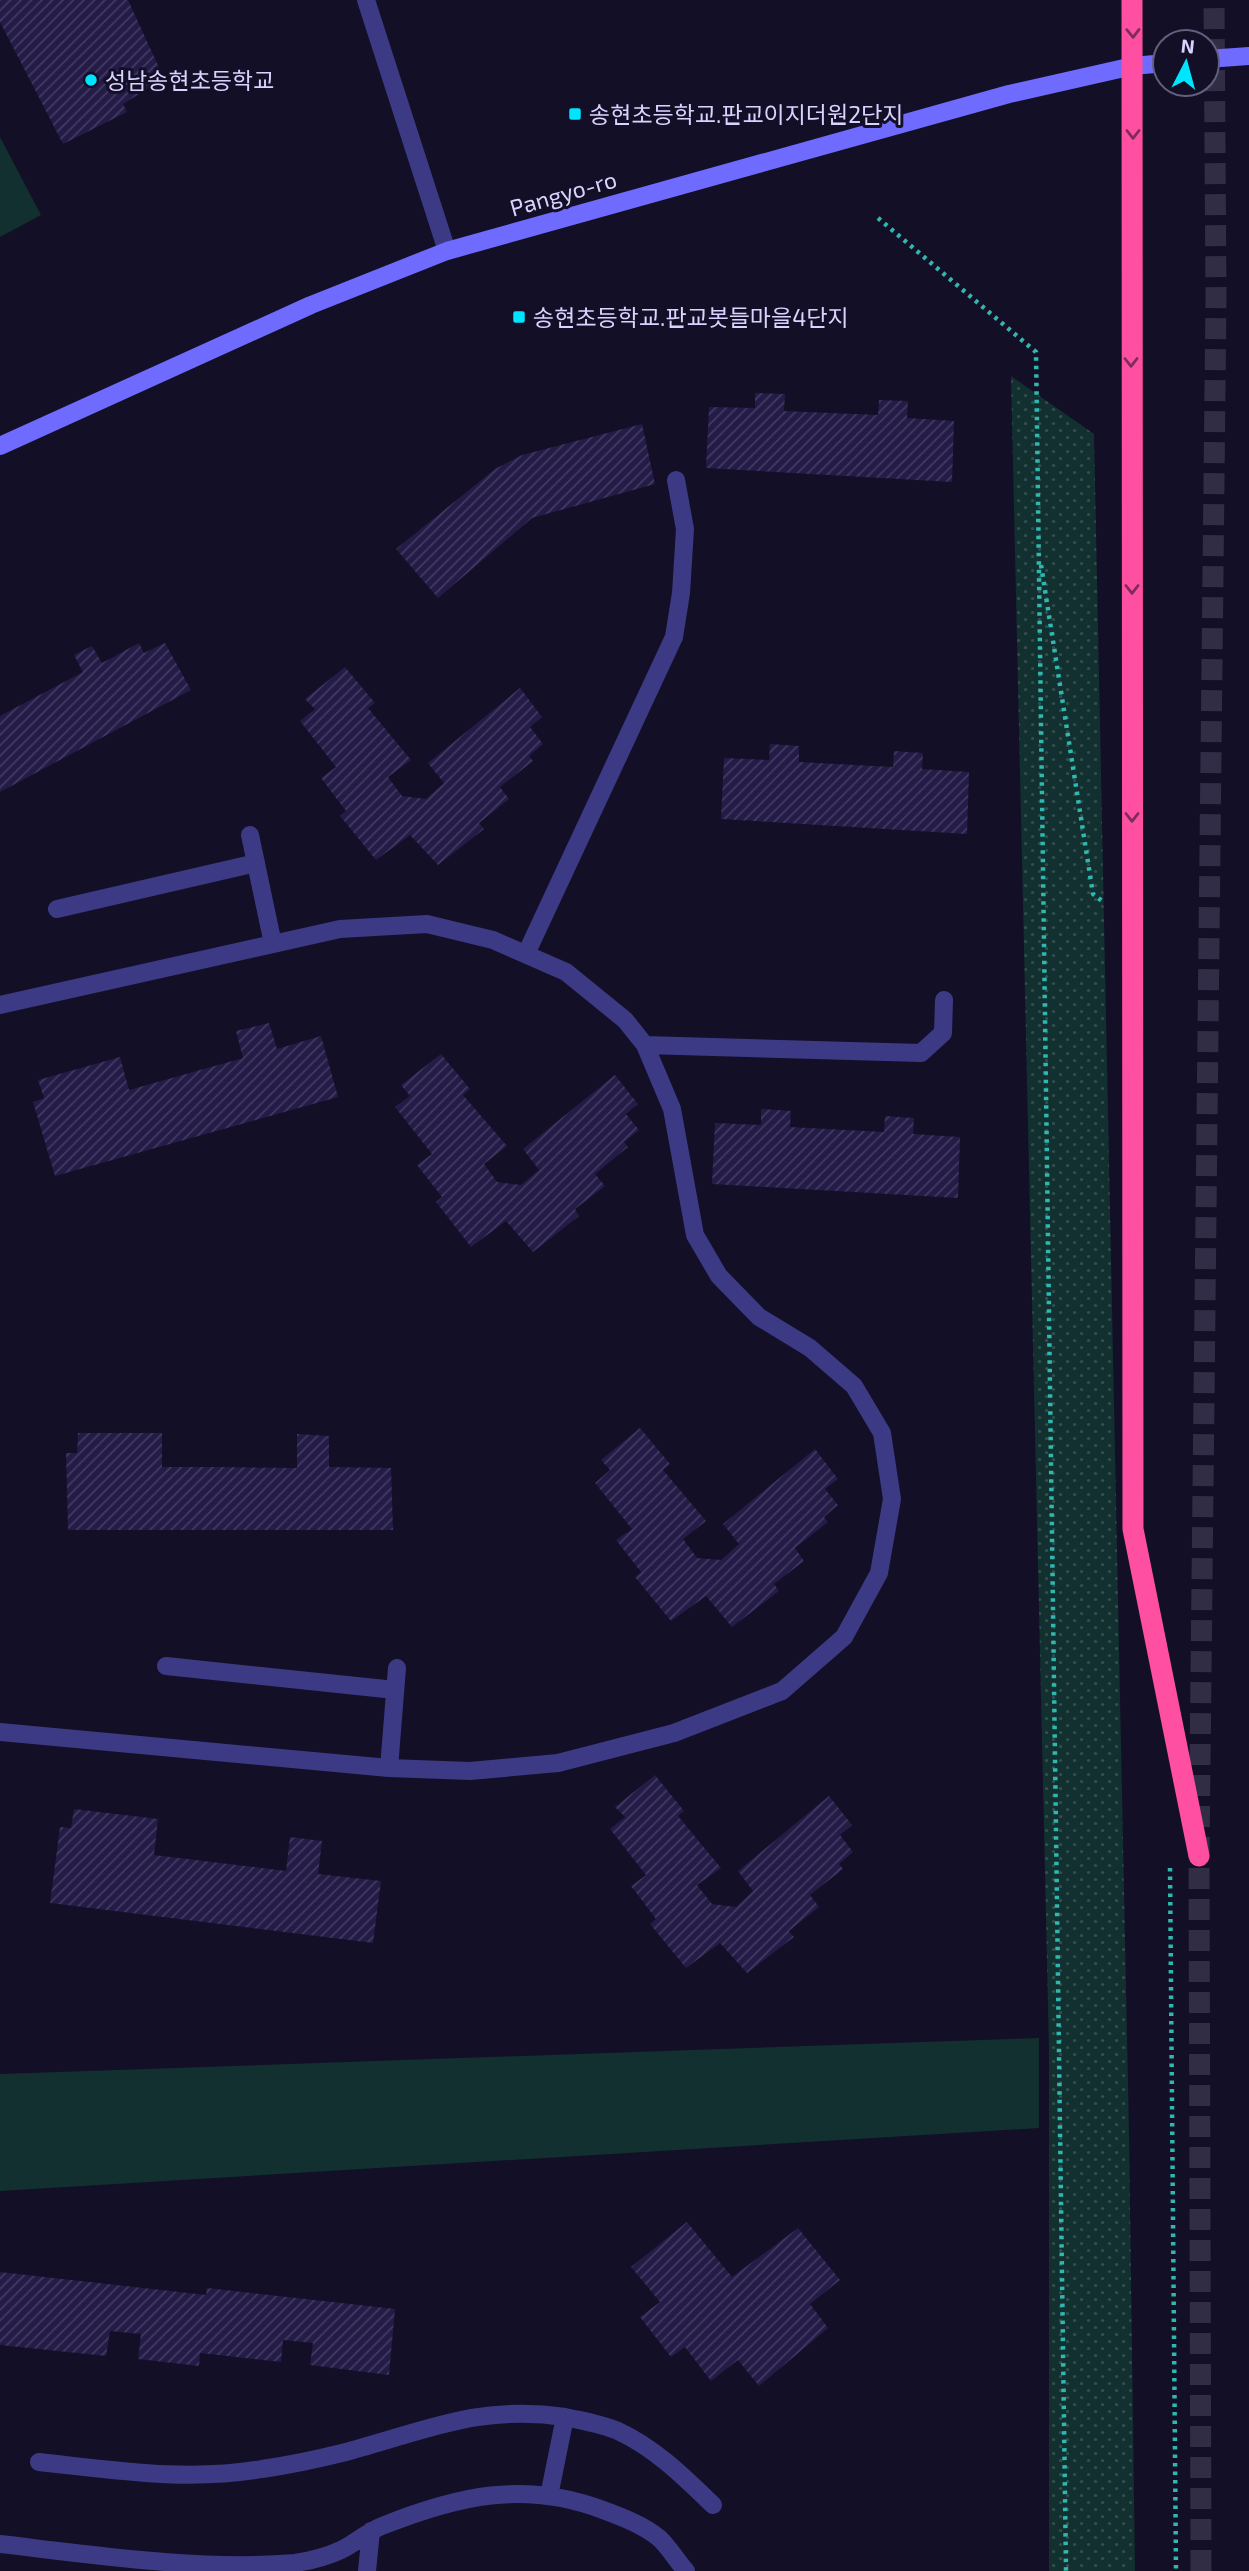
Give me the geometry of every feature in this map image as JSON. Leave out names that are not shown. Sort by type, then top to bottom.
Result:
[{"type":"highway","points":[[1132,0],[1133,1530],[1199,1856]]},
{"type":"main road","points":[[1221,58],[1249,56]]},
{"type":"main road","name":"Pangyo-ro","points":[[0,446],[311,304],[447,251],[1009,94],[1151,64]]},
{"type":"lane","points":[[366,0],[447,251]]},
{"type":"lane","points":[[526,954],[674,637],[681,593],[685,529],[676,480]]},
{"type":"lane","points":[[250,835],[273,944]]},
{"type":"lane","points":[[57,909],[256,863]]},
{"type":"lane","points":[[0,1005],[340,929],[427,924],[493,940],[566,972],[625,1020],[645,1045],[672,1109],[695,1235],[719,1276],[759,1317],[810,1348],[854,1386],[882,1433],[892,1499],[878,1573],[844,1637],[782,1692],[674,1733],[558,1763],[470,1771],[389,1768],[0,1732]]},
{"type":"lane","points":[[645,1045],[921,1054],[943,1033],[943,1000]]},
{"type":"lane","points":[[166,1666],[395,1690]]},
{"type":"lane","points":[[389,1768],[397,1668]]},
{"type":"lane","points":[[39,2462],[165,2476],[212,2476],[303,2462],[462,2419],[499,2413],[533,2412],[617,2430],[672,2466],[713,2505]]},
{"type":"lane","points":[[550,2496],[565,2417]]},
{"type":"lane","points":[[0,2544],[229,2566],[297,2562],[341,2550],[371,2531],[421,2511],[473,2497],[524,2494],[574,2499],[625,2518],[660,2539],[686,2571]]},
{"type":"lane","points":[[367,2571],[371,2531]]},
{"type":"path","points":[[878,218],[1036,352],[1066,2571]]},
{"type":"path","points":[[1038,546],[1093,894]]},
{"type":"green space","points":[[0,137],[41,215],[0,237]]},
{"type":"green space","points":[[1011,376],[1094,434],[1129,2134],[1135,2571],[1049,2571],[1049,2049]]},
{"type":"green space","points":[[1039,2038],[1039,2128],[0,2191],[0,2074]]},
{"type":"building","points":[[0,0],[128,0],[162,74],[162,80],[123,104],[127,112],[63,144],[0,22]]},
{"type":"building","points":[[755,393],[785,394],[784,411],[878,415],[879,400],[908,401],[907,418],[954,421],[952,482],[706,468],[709,407],[755,408]]},
{"type":"building","points":[[642,424],[655,484],[532,518],[438,598],[396,549],[495,469],[522,455]]},
{"type":"building","points":[[139,643],[144,653],[165,643],[191,690],[0,792],[0,716],[83,672],[74,655],[92,646],[102,663]]},
{"type":"building","points":[[345,667],[375,703],[368,708],[411,760],[388,777],[402,796],[426,799],[444,783],[428,763],[520,688],[542,717],[530,727],[543,744],[529,756],[533,761],[500,787],[509,799],[479,823],[484,829],[438,865],[410,835],[376,860],[340,816],[346,811],[321,778],[336,767],[300,721],[315,709],[305,699]]},
{"type":"building","points":[[770,744],[799,746],[799,762],[893,767],[894,751],[923,753],[922,769],[969,772],[967,834],[721,819],[724,758],[769,760]]},
{"type":"building","points":[[269,1023],[277,1049],[321,1036],[338,1097],[55,1176],[33,1102],[44,1098],[38,1080],[120,1057],[129,1090],[243,1058],[236,1031]]},
{"type":"building","points":[[441,1054],[470,1089],[463,1095],[507,1146],[484,1164],[497,1182],[521,1185],[539,1170],[523,1149],[615,1075],[638,1104],[626,1114],[639,1130],[624,1142],[628,1147],[595,1174],[605,1186],[575,1209],[579,1216],[533,1252],[506,1221],[471,1247],[436,1202],[442,1197],[417,1165],[432,1154],[395,1107],[410,1096],[401,1085]]},
{"type":"building","points":[[761,1109],[791,1111],[790,1127],[884,1132],[885,1116],[914,1118],[913,1134],[960,1137],[958,1198],[712,1184],[715,1123],[761,1125]]},
{"type":"building","points":[[640,1428],[670,1464],[663,1470],[706,1521],[683,1539],[697,1558],[721,1560],[739,1544],[723,1524],[815,1449],[838,1479],[825,1489],[838,1505],[824,1517],[828,1522],[795,1548],[804,1561],[774,1584],[779,1591],[732,1627],[706,1596],[671,1621],[635,1577],[641,1572],[616,1540],[632,1529],[595,1483],[610,1470],[601,1460]]},
{"type":"building","points":[[78,1433],[162,1433],[162,1467],[297,1468],[297,1434],[329,1436],[329,1467],[391,1468],[393,1530],[68,1530],[66,1453],[77,1453]]},
{"type":"building","points":[[655,1775],[684,1811],[678,1816],[721,1868],[697,1885],[712,1904],[736,1907],[753,1891],[738,1871],[829,1796],[852,1825],[840,1835],[853,1852],[839,1864],[843,1869],[810,1895],[819,1907],[789,1931],[794,1937],[747,1973],[720,1943],[686,1968],[650,1924],[656,1919],[631,1886],[646,1875],[610,1829],[625,1817],[615,1807]]},
{"type":"building","points":[[74,1809],[158,1819],[154,1855],[286,1871],[290,1837],[322,1841],[318,1874],[381,1881],[373,1943],[50,1903],[60,1827],[71,1828]]},
{"type":"building","points":[[687,2222],[732,2277],[798,2228],[840,2280],[810,2304],[828,2328],[759,2386],[738,2360],[711,2381],[685,2347],[671,2357],[640,2317],[660,2302],[631,2267]]},
{"type":"building","points":[[0,2272],[206,2295],[207,2288],[395,2309],[389,2375],[310,2365],[313,2343],[283,2340],[281,2362],[200,2353],[199,2366],[138,2359],[141,2334],[110,2331],[106,2356],[0,2345]]},
{"type":"tunnel","points":[[1201,2571],[1199,1856],[1216,297],[1214,0]]},
{"type":"place","name":"성남송현초등학교","points":[[91,80]]},
{"type":"place","name":"송현초등학교.판교이지더원2단지","points":[[575,114]]},
{"type":"place","name":"송현초등학교.판교봇들마을4단지","points":[[519,317]]}]
